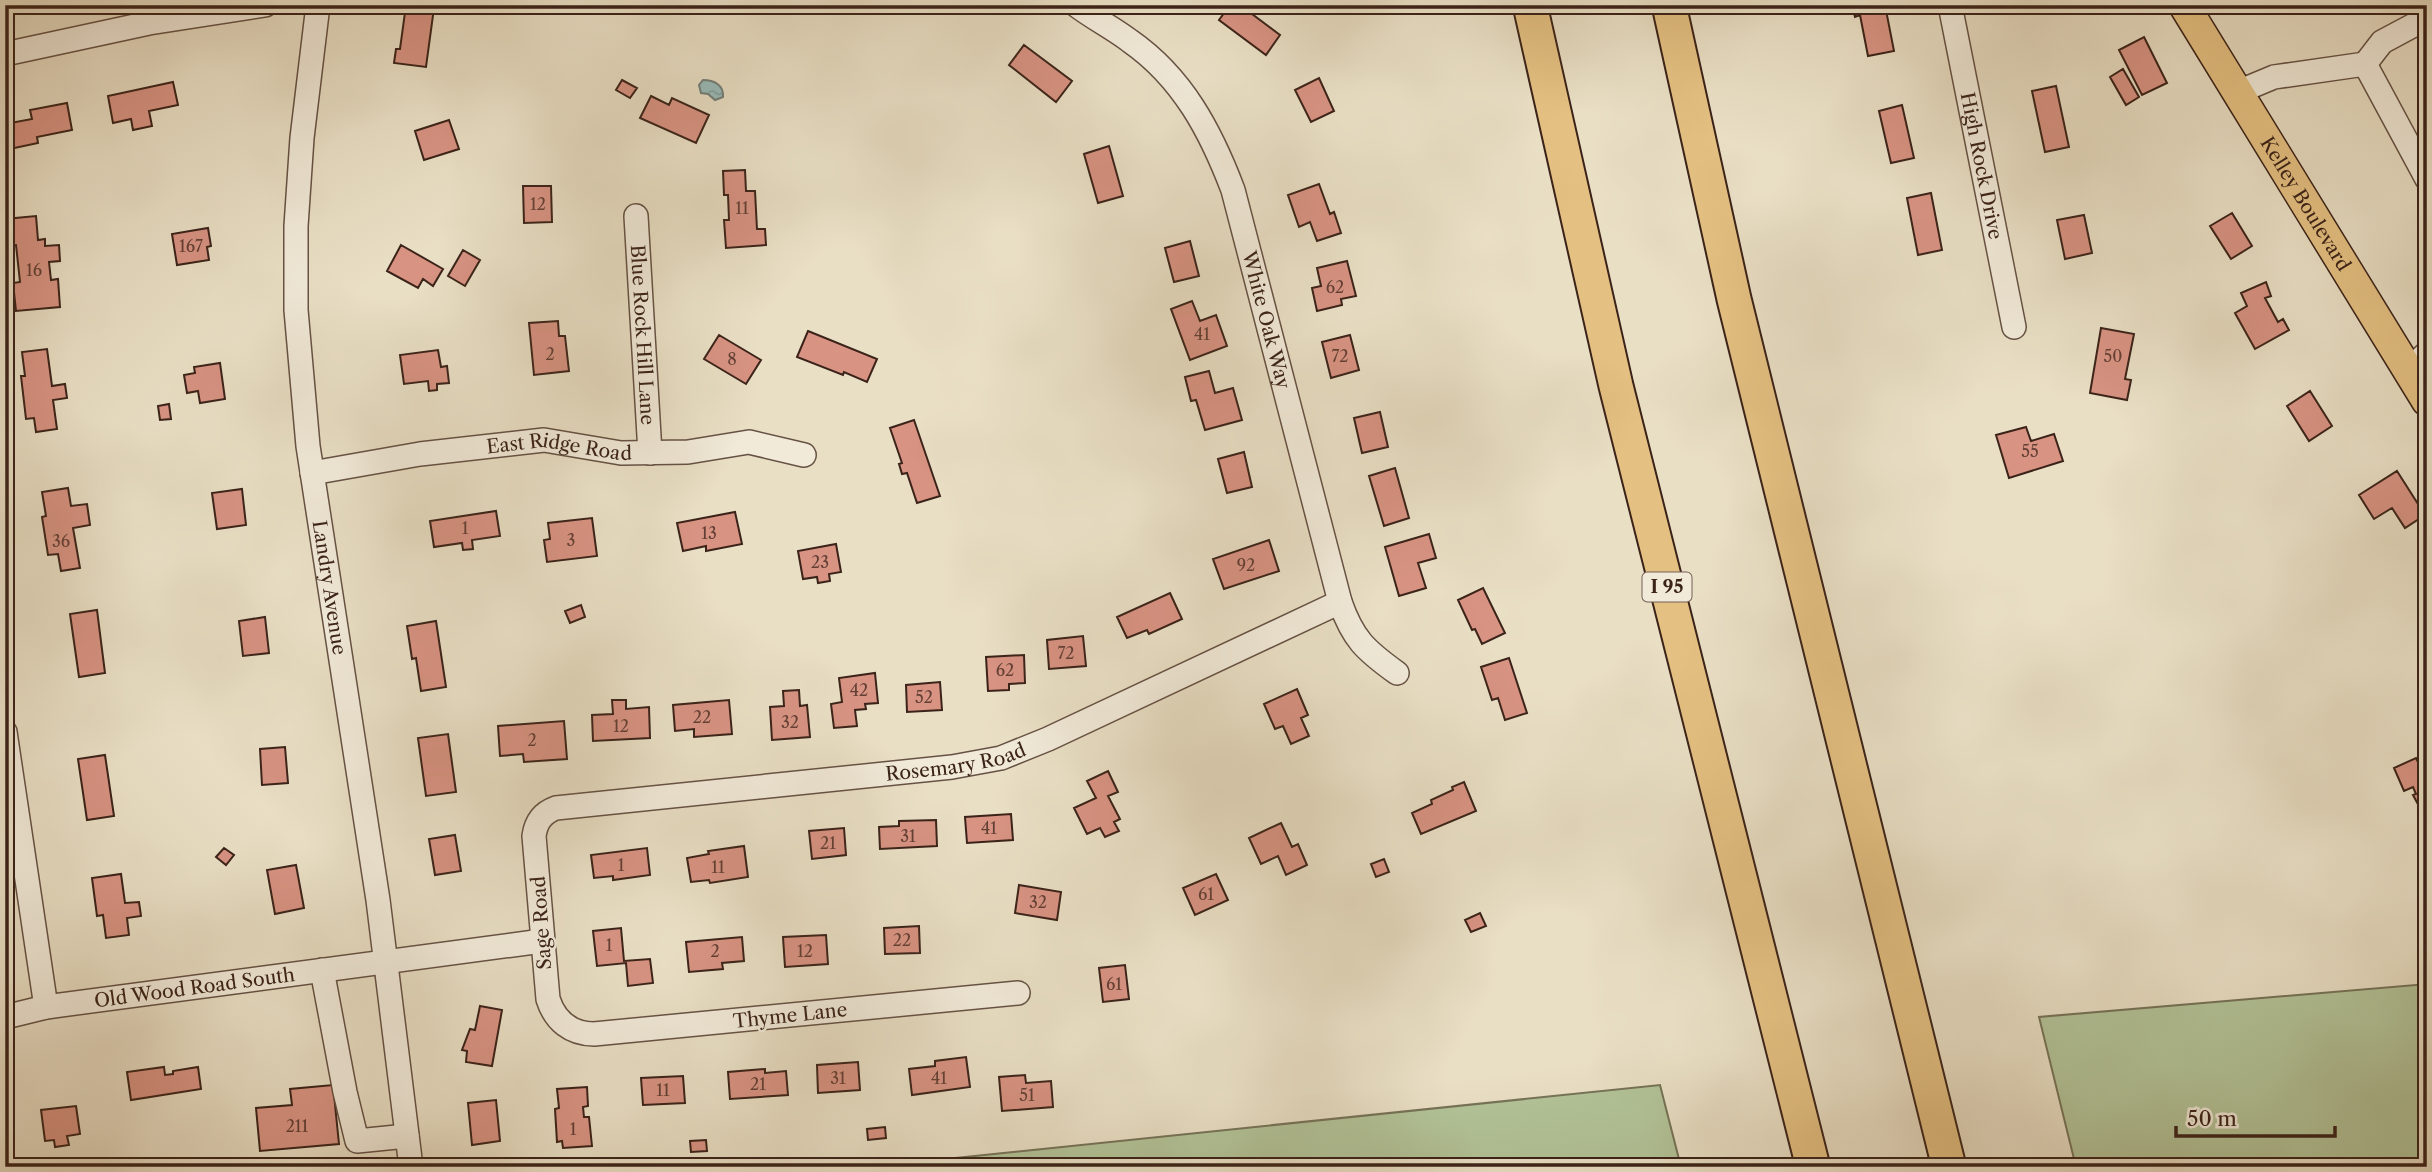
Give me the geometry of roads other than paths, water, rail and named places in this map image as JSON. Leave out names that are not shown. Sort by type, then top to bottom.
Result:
[{"type":"highway","name":"I 95","points":[[1530,5],[1616,386],[1813,1167]]},
{"type":"highway","points":[[1669,5],[1734,299],[1949,1167]]},
{"type":"main road","name":"Kelley Boulevard","points":[[2184,5],[2238,92],[2417,362],[2427,401]]},
{"type":"street","points":[[5,54],[149,23],[265,5]]},
{"type":"street","name":"Landry Avenue","points":[[318,5],[302,138],[296,226],[296,310],[312,473],[378,900],[411,1167]]},
{"type":"street","name":"White Oak Way","points":[[1076,5],[1159,64],[1187,97],[1220,157],[1233,190],[1340,602],[1359,641],[1369,653],[1396,673]]},
{"type":"street","name":"High Rock Drive","points":[[1950,5],[2014,327]]},
{"type":"street","points":[[2238,92],[2274,77],[2365,64],[2382,42],[2427,18]]},
{"type":"street","points":[[2365,64],[2427,179]]},
{"type":"street","name":"Blue Rock Hill Lane","points":[[635,216],[650,453]]},
{"type":"street","name":"East Ridge Road","points":[[312,473],[420,454],[544,440],[621,453],[688,452],[749,442],[804,455]]},
{"type":"street","name":"Rosemary Road","points":[[542,817],[551,810],[561,808],[952,767],[1001,758],[1048,739],[1340,602]]},
{"type":"street","points":[[5,732],[46,1007]]},
{"type":"street","name":"Sage Road","points":[[542,817],[534,836],[548,999],[554,1013],[565,1025]]},
{"type":"street","name":"Old Wood Road South","points":[[5,1017],[46,1007],[542,941]]},
{"type":"street","points":[[322,970],[357,1141],[407,1136]]},
{"type":"street","name":"Thyme Lane","points":[[565,1025],[579,1032],[594,1034],[1018,993]]},
{"type":"water","points":[[703,80],[718,84],[723,97],[715,100],[708,94],[701,93],[699,85]]}]
